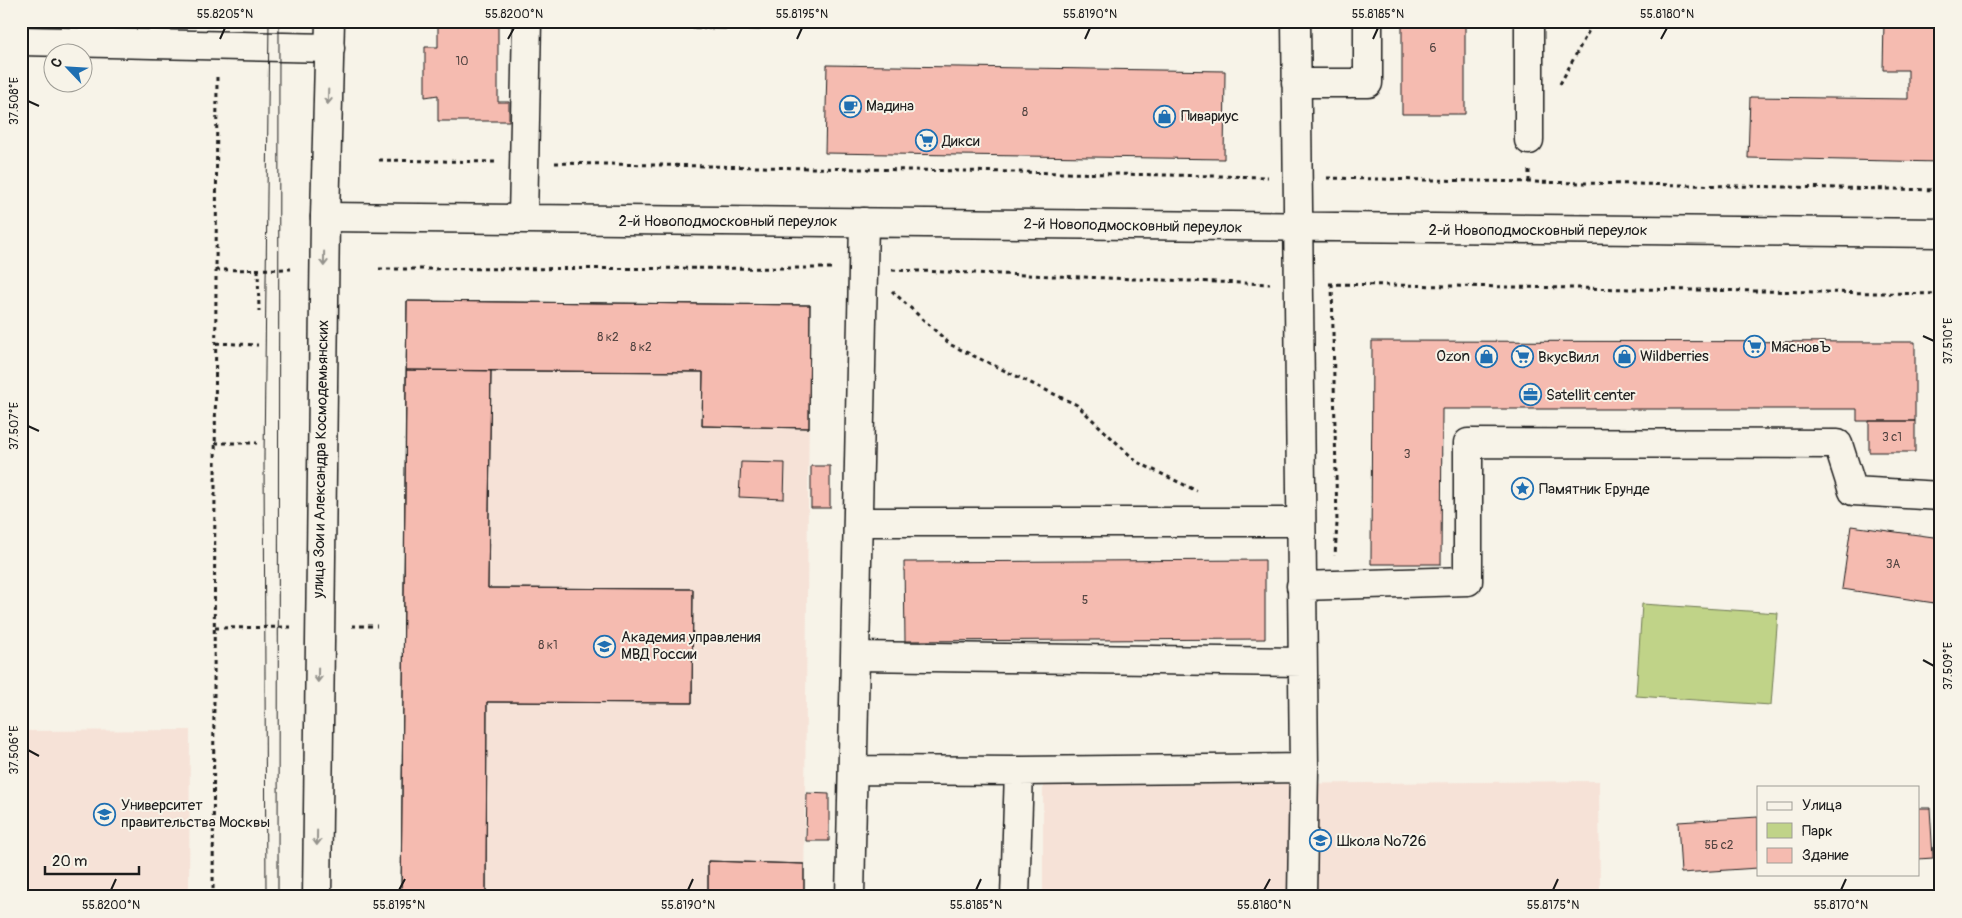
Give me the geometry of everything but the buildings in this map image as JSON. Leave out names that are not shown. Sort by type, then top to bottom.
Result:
[{"type":"street","name":"улица Зои и Александра Космодемьянских","points":[[316,897],[325,217],[330,21]]},
{"type":"street","points":[[523,219],[526,21]]},
{"type":"street","points":[[1296,21],[1304,768],[1302,897]]},
{"type":"street","points":[[1296,83],[1368,83],[1368,21]]},
{"type":"street","points":[[1529,21],[1529,140]]},
{"type":"street","points":[[21,41],[330,48]]},
{"type":"street","name":"2-й Новоподмосковный переулок","points":[[325,217],[1941,233]]},
{"type":"street","points":[[850,897],[864,222]]},
{"type":"street","points":[[1301,586],[1468,581],[1468,443],[1838,444],[1853,490],[1941,496]]},
{"type":"street","points":[[858,522],[1301,522]]},
{"type":"street","points":[[855,656],[1302,662]]},
{"type":"street","points":[[853,770],[1019,772],[1304,768]]},
{"type":"street","points":[[1015,897],[1019,772]]},
{"type":"path","points":[[213,897],[217,46]]},
{"type":"path","points":[[379,160],[1941,190]]},
{"type":"path","points":[[216,270],[291,269]]},
{"type":"path","points":[[378,269],[864,269],[1298,284],[1941,294]]},
{"type":"path","points":[[864,269],[908,304],[951,345],[1077,405],[1137,462],[1198,492]]},
{"type":"path","points":[[258,270],[259,310]]},
{"type":"path","points":[[1332,284],[1337,523],[1333,585]]},
{"type":"path","points":[[216,343],[258,344]]},
{"type":"path","points":[[215,443],[257,443]]},
{"type":"path","points":[[352,626],[377,626]]},
{"type":"path","points":[[215,628],[295,627]]},
{"type":"shaded area","name":"Академия управления МВД России","points":[[407,301],[810,305],[804,897],[401,897]]},
{"type":"shaded area","name":"Университет правительства Москвы","points":[[190,730],[189,897],[21,897],[21,731]]},
{"type":"shaded area","name":"Школа №726","points":[[1599,781],[1600,897],[1043,897],[1043,786]]},
{"type":"green space","points":[[1642,604],[1778,613],[1771,705],[1636,696]]},
{"type":"tram line","points":[[266,897],[264,457],[269,21]]},
{"type":"tram line","points":[[278,897],[279,21]]},
{"type":"place","name":"Мадина","points":[[850,106]]},
{"type":"place","name":"Пивариус","points":[[1165,116]]},
{"type":"place","name":"Дикси","points":[[926,141]]},
{"type":"place","name":"МясновЪ","points":[[1755,347]]},
{"type":"place","name":"Ozon","points":[[1486,356]]},
{"type":"place","name":"Wildberries","points":[[1624,356]]},
{"type":"place","name":"ВкусВилл","points":[[1522,357]]},
{"type":"place","name":"Satellit center","points":[[1530,395]]},
{"type":"place","name":"Памятник Ерунде","points":[[1523,489]]},
{"type":"place","name":"Академия управления МВД России","points":[[605,646]]},
{"type":"place","name":"Университет правительства Москвы","points":[[105,814]]},
{"type":"place","name":"Школа №726","points":[[1321,841]]}]
